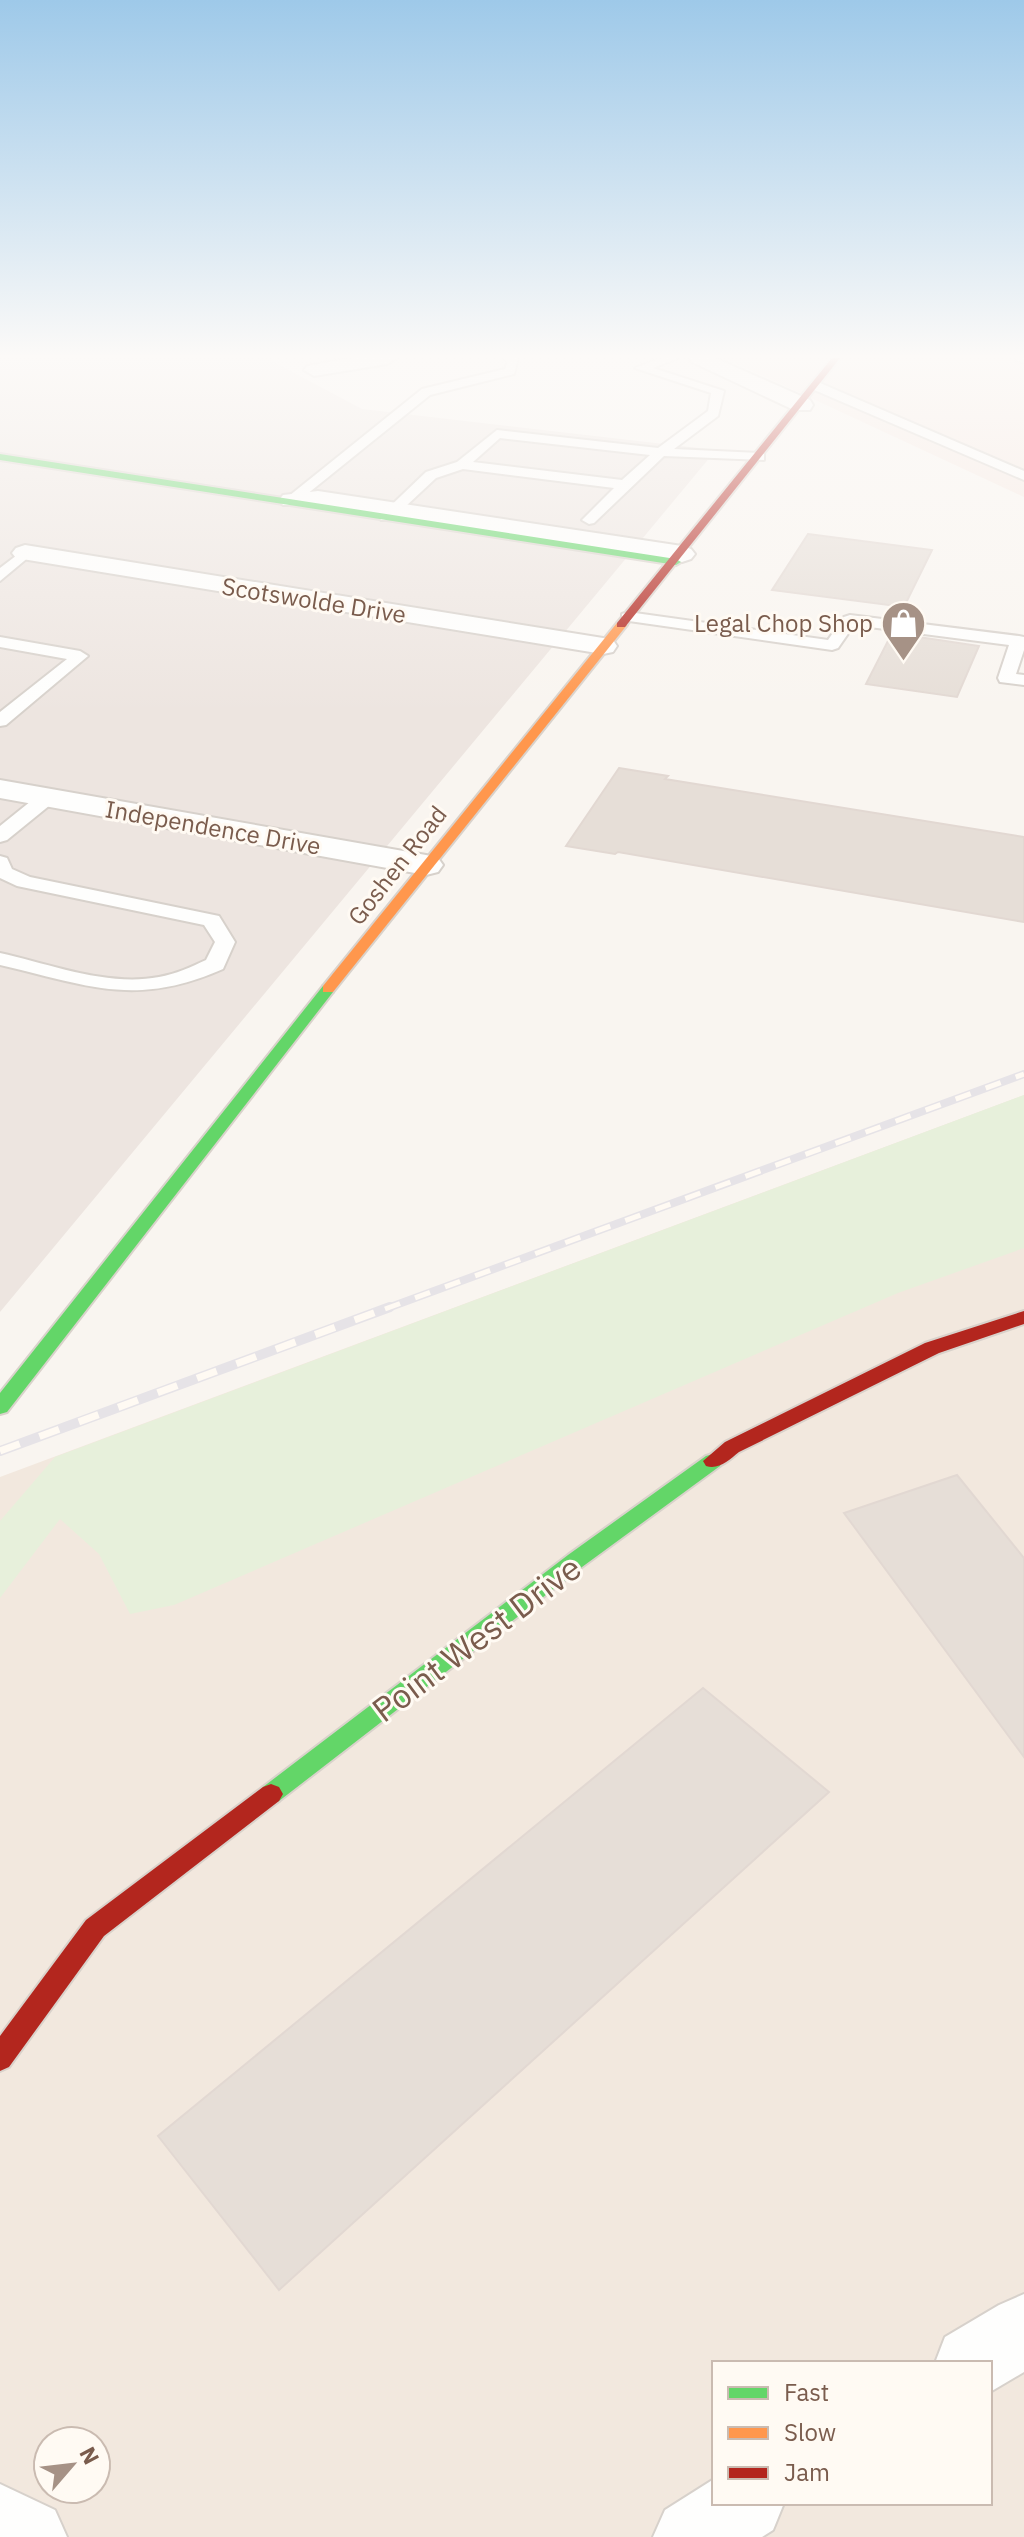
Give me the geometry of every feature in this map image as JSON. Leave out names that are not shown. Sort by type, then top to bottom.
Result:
[{"type":"main road","points":[[131,476],[291,500]]},
{"type":"main road","name":"Goshen Road","points":[[0,1407],[426,865],[744,476]]},
{"type":"main road","name":"Point West Drive","points":[[0,2058],[95,1928],[575,1561],[732,1447],[932,1348],[1022,1319]]},
{"type":"street","points":[[291,500],[318,498],[391,513],[679,558]]},
{"type":"street","name":"Scotswolde Drive","points":[[25,553],[603,646]]},
{"type":"street","name":"Independence Drive","points":[[0,789],[426,865]]},
{"type":"street","points":[[974,2361],[1024,2330]]},
{"type":"street","points":[[692,2537],[743,2505]]},
{"type":"street","points":[[0,2523],[28,2537]]},
{"type":"lane","points":[[291,500],[321,476]]},
{"type":"lane","points":[[391,513],[430,476]]},
{"type":"lane","points":[[556,476],[625,485]]},
{"type":"lane","points":[[591,481],[596,476]]},
{"type":"lane","points":[[589,520],[634,476]]},
{"type":"lane","points":[[0,576],[25,553]]},
{"type":"lane","points":[[628,617],[832,645],[850,620],[1022,642],[1006,678],[1024,680]]},
{"type":"lane","points":[[0,642],[80,656],[0,721]]},
{"type":"lane","points":[[0,836],[48,797]]},
{"type":"lane","points":[[0,862],[4,872],[24,882],[212,920],[225,942],[215,964],[189,975],[150,985],[119,983],[0,959]]},
{"type":"shaded area","points":[[0,476],[694,476],[0,1312]]},
{"type":"shaded area","points":[[980,476],[1024,476],[1024,497]]},
{"type":"shaded area","points":[[1024,1095],[1024,2537],[0,2537],[0,1477]]},
{"type":"green space","points":[[1024,1095],[1024,1248],[898,1293],[174,1605],[130,1614],[99,1554],[60,1519],[0,1598],[0,1521],[55,1457]]},
{"type":"building","points":[[808,534],[932,550],[904,607],[772,590]]},
{"type":"building","points":[[892,633],[979,646],[957,697],[866,684]]},
{"type":"building","points":[[619,768],[668,776],[665,779],[1024,837],[1024,922],[618,852],[566,846]]},
{"type":"building","points":[[957,1475],[1024,1558],[1024,1757],[844,1513]]},
{"type":"building","points":[[703,1688],[829,1792],[279,2290],[158,2136]]},
{"type":"railway","points":[[385,1309],[1024,1074]]},
{"type":"railway","points":[[0,1451],[390,1307]]},
{"type":"traffic: fast","points":[[125,476],[676,562]]},
{"type":"traffic: fast","points":[[0,1407],[328,989]]},
{"type":"traffic: fast","points":[[271,1794],[575,1561],[713,1461]]},
{"type":"traffic: slow","points":[[328,989],[621,625]]},
{"type":"traffic: jam","points":[[621,625],[743,476]]},
{"type":"traffic: jam","points":[[713,1461],[732,1447],[932,1348],[1024,1317]]},
{"type":"traffic: jam","points":[[0,2058],[95,1928],[271,1794]]},
{"type":"place","name":"Legal Chop Shop","points":[[904,662]]}]
